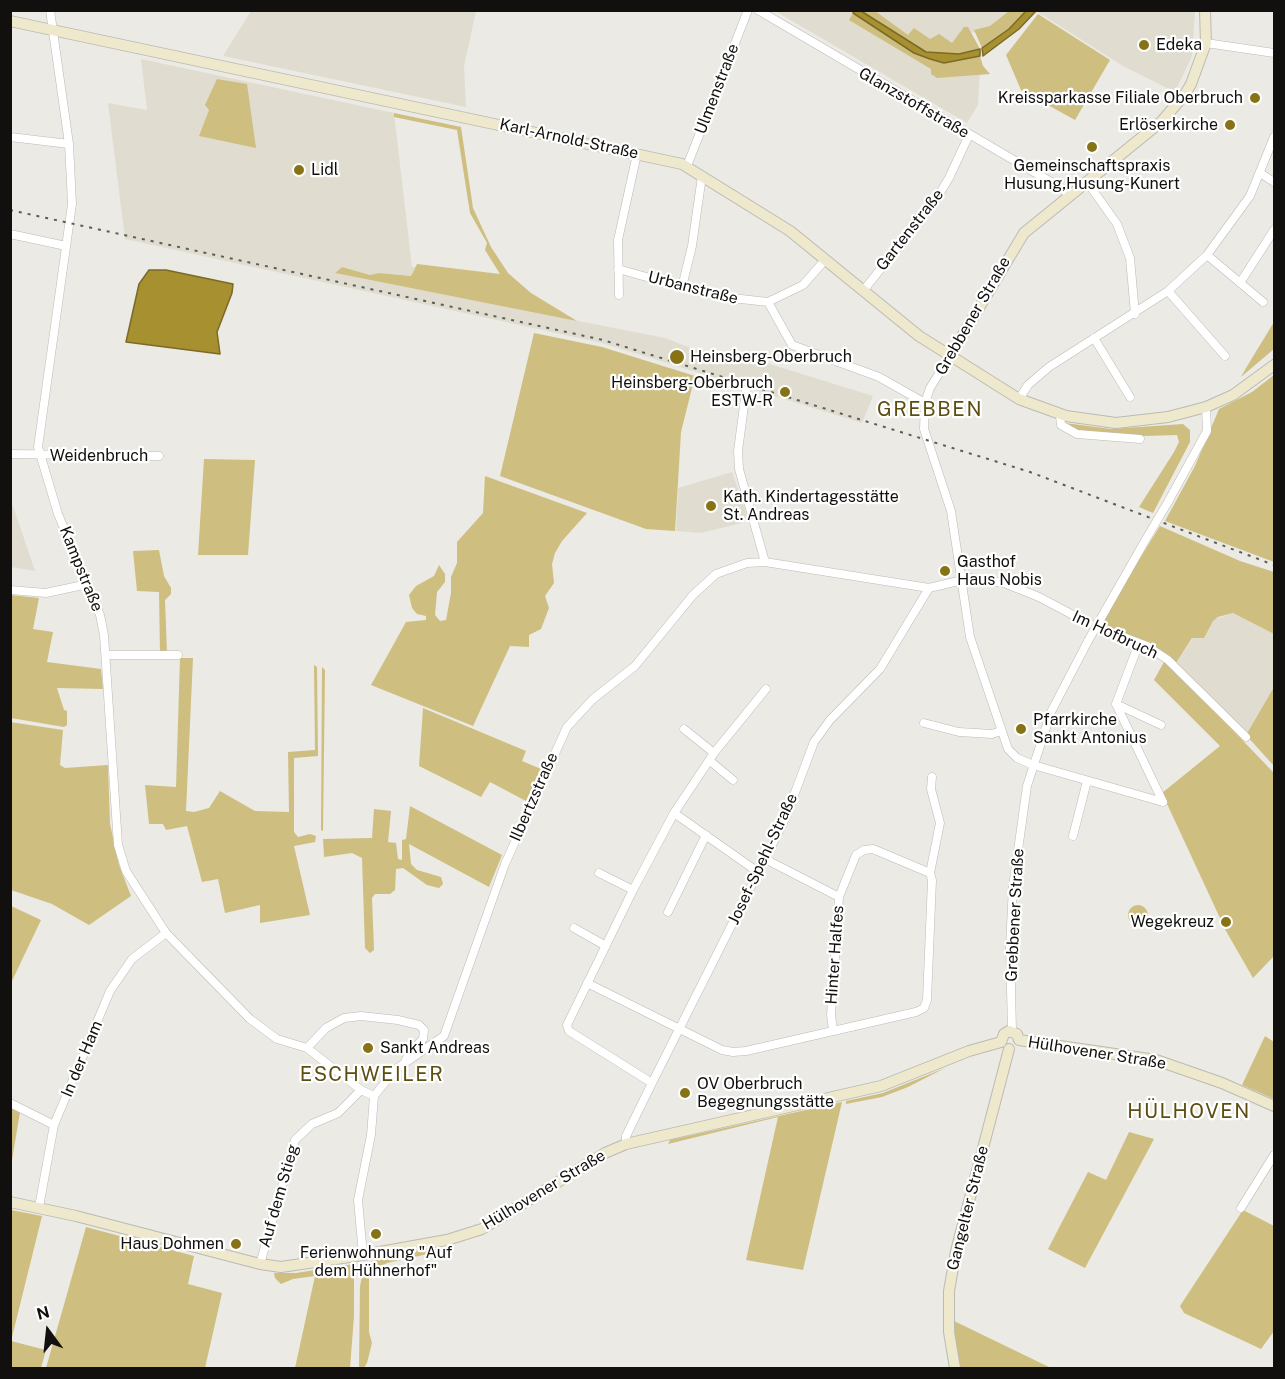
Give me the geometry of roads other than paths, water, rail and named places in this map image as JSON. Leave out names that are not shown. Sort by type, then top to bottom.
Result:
[{"type":"main road","points":[[1205,10],[1206,43]]},
{"type":"main road","name":"Karl-Arnold-Straße","points":[[10,21],[687,166],[770,217],[919,336],[1019,399],[1060,415],[1116,423],[1168,417],[1206,407],[1233,394],[1275,365]]},
{"type":"main road","name":"Grebbener Straße","points":[[951,356],[1013,247],[1030,227],[1162,122],[1191,84],[1206,43]]},
{"type":"main road","points":[[1012,1031],[1017,1034],[1019,1040],[1016,1047],[1005,1046],[1004,1034],[1012,1031]]},
{"type":"main road","name":"Hülhovener Straße","points":[[1019,1040],[1156,1060],[1222,1083],[1275,1106]]},
{"type":"main road","name":"Hülhovener Straße","points":[[10,1202],[39,1207],[260,1264],[281,1267],[363,1255],[447,1240],[482,1229],[605,1153],[626,1144],[881,1086],[969,1051],[1005,1046]]},
{"type":"main road","name":"Gangelter Straße","points":[[955,1368],[949,1332],[949,1291],[1005,1046]]},
{"type":"street","name":"Kampstraße","points":[[50,10],[69,144],[72,204],[38,439],[39,455],[62,524],[100,615],[106,655],[118,845],[126,871],[166,933],[263,1031],[291,1044],[307,1048]]},
{"type":"street","name":"Ulmenstraße","points":[[687,166],[748,10]]},
{"type":"street","name":"Glanzstoffstraße","points":[[758,10],[1063,189],[1069,196]]},
{"type":"street","points":[[1206,43],[1275,53]]},
{"type":"street","name":"Gartenstraße","points":[[863,291],[935,201],[949,178],[969,135]]},
{"type":"street","points":[[10,137],[69,144]]},
{"type":"street","points":[[1019,399],[1028,385],[1049,367],[1168,291],[1207,255],[1250,196],[1275,137]]},
{"type":"street","points":[[619,294],[618,240],[637,154]]},
{"type":"street","points":[[1260,173],[1275,182]]},
{"type":"street","points":[[682,287],[692,246],[702,176]]},
{"type":"street","points":[[1087,182],[1116,225],[1130,258],[1134,314]]},
{"type":"street","points":[[1240,283],[1275,230]]},
{"type":"street","points":[[10,234],[66,246]]},
{"type":"street","points":[[1207,255],[1263,302]]},
{"type":"street","points":[[825,260],[803,285],[768,302],[792,345],[879,377],[925,403]]},
{"type":"street","name":"Urbanstraße","points":[[618,269],[714,297],[768,302]]},
{"type":"street","points":[[1168,291],[1225,356]]},
{"type":"street","points":[[1094,338],[1130,397]]},
{"type":"street","name":"Grebbener Straße","points":[[951,356],[930,388],[925,403],[924,429],[951,511],[970,637],[1008,749],[1017,758],[1033,765]]},
{"type":"street","points":[[746,390],[738,451],[739,469],[765,562]]},
{"type":"street","name":"Grebbener Straße","points":[[1012,1031],[1010,947],[1013,886],[1033,765],[1051,712],[1088,641],[1208,431],[1206,407]]},
{"type":"street","name":"Karl-Arnold-Straße","points":[[1060,415],[1061,425],[1077,434],[1140,439]]},
{"type":"street","name":"Weidenbruch","points":[[10,454],[159,456]]},
{"type":"street","name":"Ilbertzstraße","points":[[374,1096],[386,1080],[438,1041],[451,1022],[505,864],[567,727],[593,699],[650,650],[704,583],[730,568],[765,562],[929,588]]},
{"type":"street","name":"Im Hofbruch","points":[[960,582],[971,578],[1004,583],[1039,597],[1092,625],[1139,643],[1168,660],[1246,737]]},
{"type":"street","points":[[929,588],[960,582]]},
{"type":"street","points":[[10,590],[46,593],[88,584]]},
{"type":"street","name":"Josef-Spehl-Straße","points":[[626,1144],[626,1136],[785,819],[814,742],[830,720],[880,669],[929,588]]},
{"type":"street","points":[[1033,765],[1163,802],[1116,704],[1139,643]]},
{"type":"street","points":[[106,655],[178,655]]},
{"type":"street","points":[[652,1083],[569,1031],[567,1025],[633,890],[674,813],[712,757],[766,689]]},
{"type":"street","points":[[1116,704],[1161,725]]},
{"type":"street","points":[[924,723],[958,732],[992,734],[1001,730]]},
{"type":"street","points":[[684,729],[733,780]]},
{"type":"street","name":"Hinter Halfes","points":[[587,983],[722,1050],[733,1052],[916,1012],[924,1008],[927,1000],[932,880],[930,873],[940,823],[931,789],[932,777]]},
{"type":"street","points":[[1073,836],[1087,781]]},
{"type":"street","points":[[674,813],[758,872]]},
{"type":"street","points":[[668,912],[706,835]]},
{"type":"street","name":"Hinter Halfes","points":[[833,1030],[831,1015],[839,897],[856,855],[864,850],[873,849],[930,873]]},
{"type":"street","points":[[765,859],[839,897]]},
{"type":"street","points":[[599,873],[633,890]]},
{"type":"street","points":[[574,928],[580,934],[606,946]]},
{"type":"street","name":"In der Ham","points":[[39,1207],[54,1125],[115,981],[132,959],[166,933]]},
{"type":"street","points":[[363,1255],[358,1200],[370,1144],[374,1096],[361,1090],[307,1048],[326,1028],[344,1018],[361,1016],[398,1020],[419,1025],[424,1030],[423,1040],[410,1053],[405,1064]]},
{"type":"street","name":"Auf dem Stieg","points":[[260,1264],[295,1140],[312,1124],[338,1113],[361,1090]]},
{"type":"street","points":[[10,1103],[54,1125]]},
{"type":"street","points":[[1241,1208],[1275,1155]]},
{"type":"street","points":[[1264,1173],[1275,1172]]},
{"type":"railway","points":[[10,210],[603,340],[1030,472],[1274,565]]},
{"type":"place","name":"Edeka","points":[[1144,45]]},
{"type":"place","name":"Kreissparkasse Filiale Oberbruch","points":[[1255,98]]},
{"type":"place","name":"Erlöserkirche","points":[[1230,125]]},
{"type":"place","name":"Gemeinschaftspraxis Husung,Husung-Kunert","points":[[1092,147]]},
{"type":"place","name":"Lidl","points":[[299,170]]},
{"type":"place","name":"Heinsberg-Oberbruch","points":[[677,357]]},
{"type":"place","name":"Heinsberg-Oberbruch ESTW-R","points":[[785,392]]},
{"type":"place","name":"Kath. Kindertagesstätte St. Andreas","points":[[711,506]]},
{"type":"place","name":"Gasthof Haus Nobis","points":[[945,571]]},
{"type":"place","name":"Pfarrkirche Sankt Antonius","points":[[1021,729]]},
{"type":"place","name":"Wegekreuz","points":[[1226,922]]},
{"type":"place","name":"Sankt Andreas","points":[[368,1048]]},
{"type":"place","name":"OV Oberbruch Begegnungsstätte","points":[[685,1093]]},
{"type":"place","name":"Ferienwohnung \"Auf dem Hühnerhof\"","points":[[376,1234]]},
{"type":"place","name":"Haus Dohmen","points":[[236,1244]]},
{"type":"district","name":"GREBBEN","points":[[930,410]]},
{"type":"district","name":"ESCHWEILER","points":[[372,1075]]},
{"type":"district","name":"HÜLHOVEN","points":[[1189,1112]]}]
